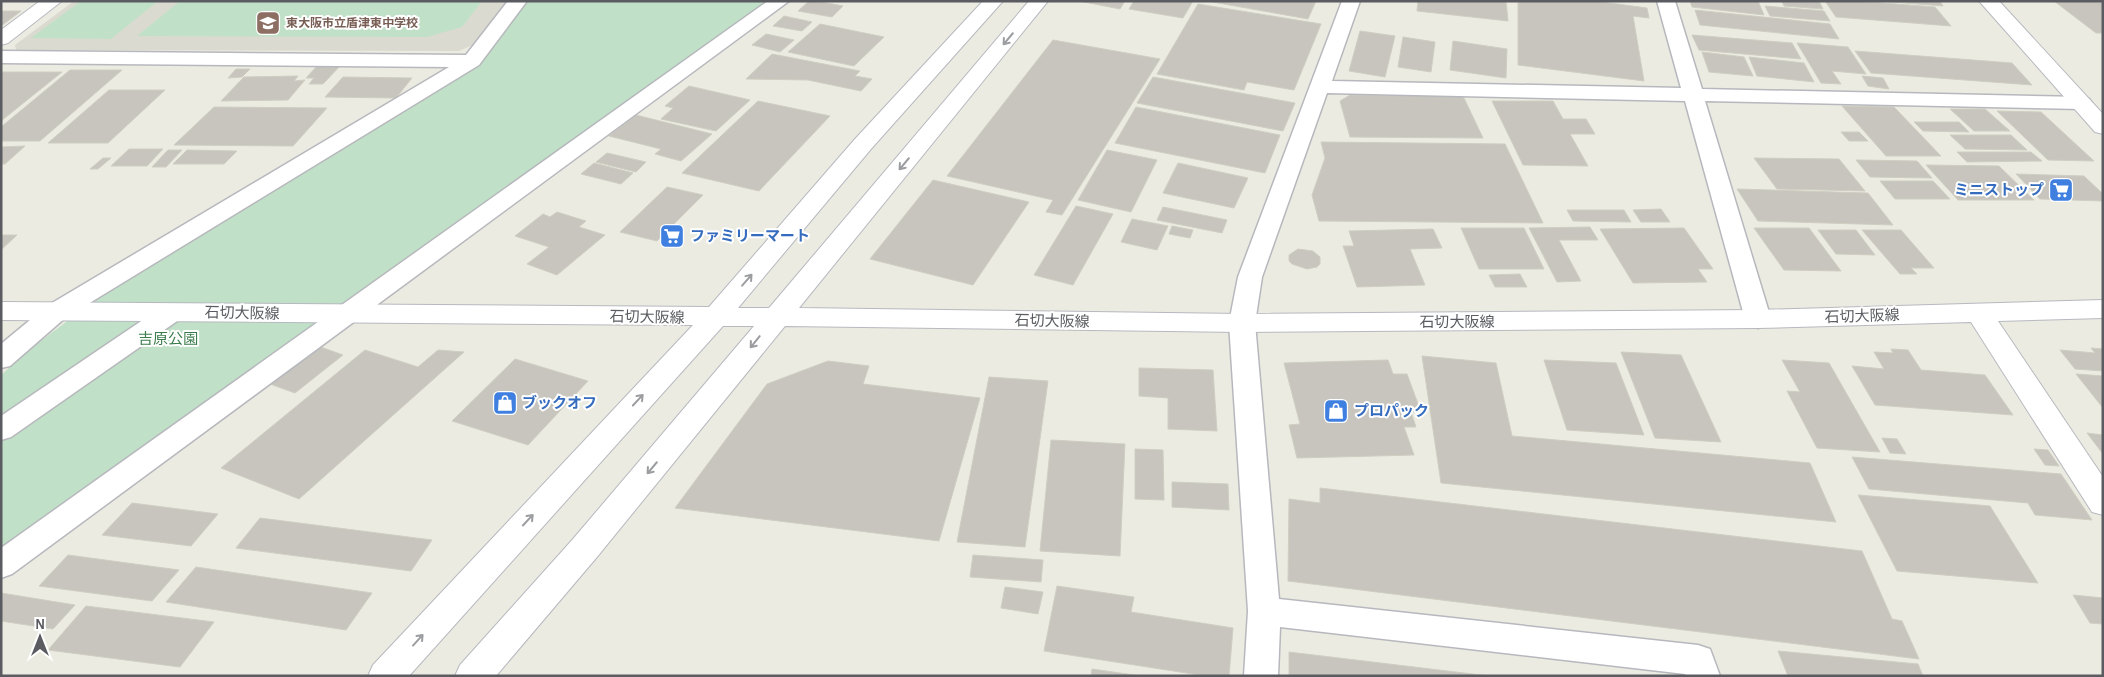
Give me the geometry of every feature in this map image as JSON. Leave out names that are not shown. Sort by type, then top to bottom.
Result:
[{"type":"street","points":[[1,39],[53,1]]},
{"type":"street","points":[[1,359],[56,312],[472,61],[518,1]]},
{"type":"street","points":[[1,565],[780,1]]},
{"type":"street","points":[[386,676],[715,318],[863,144],[994,1]]},
{"type":"street","points":[[473,676],[585,548],[1039,1]]},
{"type":"street","points":[[1261,676],[1264,611],[1242,323],[1250,277],[1351,1]]},
{"type":"street","points":[[1666,1],[1758,319]]},
{"type":"street","points":[[1988,1],[2093,103],[2103,127]]},
{"type":"street","points":[[1,57],[472,61]]},
{"type":"street","points":[[1320,87],[2093,103]]},
{"type":"street","name":"石切大阪線","points":[[1,312],[776,317],[1242,323],[1758,319],[2103,309]]},
{"type":"street","points":[[1978,312],[2103,503]]},
{"type":"street","points":[[1,430],[172,313]]},
{"type":"street","points":[[1264,611],[1698,660],[1702,676]]},
{"type":"shaded area","name":"東大阪市立盾津東中学校","points":[[74,1],[507,1],[475,44],[459,51],[16,50],[15,45]]},
{"type":"green space","points":[[81,1],[158,1],[111,39],[31,38]]},
{"type":"green space","points":[[180,1],[482,1],[462,27],[427,37],[137,36]]},
{"type":"green space","name":"吉原公園","points":[[526,1],[767,1],[1,549],[1,375],[34,346],[125,278],[480,64]]},
{"type":"building","points":[[809,1],[843,6],[832,17],[798,11]]},
{"type":"building","points":[[1079,1],[1125,1],[1120,9]]},
{"type":"building","points":[[1134,1],[1193,1],[1183,18],[1129,9]]},
{"type":"building","points":[[1207,1],[1316,1],[1308,19]]},
{"type":"building","points":[[1418,1],[1506,1],[1508,21],[1417,11]]},
{"type":"building","points":[[1518,1],[1595,1],[1647,8],[1649,18],[1633,16],[1644,81],[1518,65]]},
{"type":"building","points":[[1690,1],[1758,1],[1764,15],[1692,7]]},
{"type":"building","points":[[1782,1],[1819,1],[1823,9],[1784,6]]},
{"type":"building","points":[[1825,1],[1857,1],[1935,7],[1951,26],[1836,17]]},
{"type":"building","points":[[1880,1],[1940,1],[1943,6]]},
{"type":"building","points":[[2054,1],[2103,1],[2103,33],[2096,33]]},
{"type":"building","points":[[1198,4],[1321,24],[1294,90],[1247,82],[1244,90],[1157,74]]},
{"type":"building","points":[[1765,6],[1824,11],[1830,21],[1770,16]]},
{"type":"building","points":[[1695,10],[1830,24],[1839,39],[1700,25]]},
{"type":"building","points":[[1,11],[21,11],[1,26]]},
{"type":"building","points":[[784,16],[812,22],[802,31],[773,26]]},
{"type":"building","points":[[820,24],[884,37],[854,66],[788,52]]},
{"type":"building","points":[[1360,31],[1395,36],[1385,77],[1349,71]]},
{"type":"building","points":[[766,34],[794,40],[780,52],[752,45]]},
{"type":"building","points":[[1692,35],[1792,43],[1801,59],[1699,50]]},
{"type":"building","points":[[1403,37],[1435,42],[1431,72],[1398,67]]},
{"type":"building","points":[[1053,40],[1160,59],[1062,215],[1046,212],[1053,200],[947,176]]},
{"type":"building","points":[[1453,41],[1507,49],[1506,78],[1450,70]]},
{"type":"building","points":[[1797,43],[1848,47],[1866,74],[1832,71],[1841,84],[1821,83]]},
{"type":"building","points":[[1855,51],[2012,63],[2032,85],[1871,73]]},
{"type":"building","points":[[1702,52],[1744,57],[1753,76],[1709,72]]},
{"type":"building","points":[[772,54],[860,71],[855,76],[872,79],[861,91],[808,80],[746,79]]},
{"type":"building","points":[[1749,57],[1804,63],[1814,82],[1757,76]]},
{"type":"building","points":[[317,66],[340,66],[323,84],[309,84],[314,78],[306,78]]},
{"type":"building","points":[[236,69],[250,69],[242,77],[228,78]]},
{"type":"building","points":[[70,70],[122,70],[40,141],[1,141],[1,127]]},
{"type":"building","points":[[1,72],[62,72],[1,121]]},
{"type":"building","points":[[298,76],[294,81],[305,80],[288,100],[221,101],[244,77]]},
{"type":"building","points":[[1862,76],[1883,78],[1889,89],[1868,86]]},
{"type":"building","points":[[343,77],[412,78],[396,98],[325,97]]},
{"type":"building","points":[[1153,77],[1295,103],[1283,131],[1137,103]]},
{"type":"building","points":[[689,86],[750,100],[716,131],[661,119],[673,108],[665,106]]},
{"type":"building","points":[[109,90],[165,90],[108,143],[48,143]]},
{"type":"building","points":[[1350,95],[1463,96],[1483,138],[1350,137],[1340,101]]},
{"type":"building","points":[[758,101],[830,116],[759,191],[682,173]]},
{"type":"building","points":[[1492,101],[1553,101],[1563,119],[1586,119],[1595,134],[1570,134],[1588,166],[1523,165]]},
{"type":"building","points":[[1842,106],[1894,107],[1941,156],[1886,156]]},
{"type":"building","points":[[214,107],[327,108],[293,146],[174,145]]},
{"type":"building","points":[[1136,107],[1280,135],[1265,173],[1115,143]]},
{"type":"building","points":[[1950,109],[1985,109],[2010,131],[1974,131]]},
{"type":"building","points":[[1997,111],[2041,112],[2094,161],[2048,160]]},
{"type":"building","points":[[636,115],[712,134],[681,161],[655,154],[661,149],[609,136]]},
{"type":"building","points":[[1914,122],[1959,122],[1969,132],[1923,131]]},
{"type":"building","points":[[1841,132],[1859,132],[1868,141],[1849,141]]},
{"type":"building","points":[[1950,135],[2011,135],[2027,150],[1965,149]]},
{"type":"building","points":[[1321,142],[1505,144],[1543,223],[1319,221],[1312,195],[1325,158]]},
{"type":"building","points":[[25,146],[5,164],[1,164],[1,147]]},
{"type":"building","points":[[129,149],[163,149],[147,166],[111,166]]},
{"type":"building","points":[[168,150],[182,150],[166,167],[152,167]]},
{"type":"building","points":[[187,150],[237,151],[224,164],[173,164]]},
{"type":"building","points":[[1107,150],[1157,160],[1131,212],[1078,200]]},
{"type":"building","points":[[1957,152],[2031,152],[2042,161],[1967,162]]},
{"type":"building","points":[[607,153],[646,162],[636,172],[596,162]]},
{"type":"building","points":[[103,158],[111,158],[98,169],[90,169]]},
{"type":"building","points":[[1754,158],[1839,159],[1865,191],[1777,189]]},
{"type":"building","points":[[1856,160],[1917,161],[1932,178],[1870,177]]},
{"type":"building","points":[[594,163],[633,173],[621,184],[581,174]]},
{"type":"building","points":[[1178,163],[1248,178],[1234,208],[1163,193]]},
{"type":"building","points":[[1926,165],[1999,166],[2034,200],[1958,200]]},
{"type":"building","points":[[2016,174],[2084,176],[2103,194],[2103,201],[2040,199]]},
{"type":"building","points":[[933,180],[1029,202],[973,285],[870,259]]},
{"type":"building","points":[[1880,181],[1933,181],[1950,199],[1895,199]]},
{"type":"building","points":[[667,187],[703,195],[657,241],[620,232]]},
{"type":"building","points":[[1737,189],[1868,193],[1893,225],[1758,221]]},
{"type":"building","points":[[1076,206],[1113,214],[1073,285],[1034,275]]},
{"type":"building","points":[[1163,207],[1227,220],[1222,233],[1157,220]]},
{"type":"building","points":[[1661,209],[1670,222],[1641,222],[1633,210]]},
{"type":"building","points":[[1567,210],[1624,210],[1631,222],[1573,221]]},
{"type":"building","points":[[557,212],[586,221],[579,227],[605,235],[557,275],[527,264],[549,247],[515,236],[543,214],[550,217]]},
{"type":"building","points":[[1132,219],[1168,226],[1157,250],[1121,242]]},
{"type":"building","points":[[1172,226],[1193,230],[1190,238],[1169,234]]},
{"type":"building","points":[[1590,227],[1598,240],[1559,240],[1581,281],[1557,282],[1529,228]]},
{"type":"building","points":[[1461,228],[1524,228],[1544,269],[1479,269]]},
{"type":"building","points":[[1684,228],[1713,269],[1698,269],[1707,282],[1633,283],[1600,229]]},
{"type":"building","points":[[1754,228],[1809,228],[1841,271],[1784,270]]},
{"type":"building","points":[[1433,229],[1442,248],[1410,249],[1425,285],[1357,287],[1343,246],[1354,246],[1349,231]]},
{"type":"building","points":[[1818,230],[1856,230],[1875,255],[1836,254]]},
{"type":"building","points":[[1862,230],[1901,230],[1934,268],[1911,268],[1917,274],[1900,274]]},
{"type":"building","points":[[1,235],[17,235],[1,250]]},
{"type":"building","points":[[1298,249],[1313,251],[1320,257],[1320,264],[1317,267],[1307,269],[1292,264],[1289,261],[1289,255]]},
{"type":"building","points":[[1520,274],[1527,287],[1495,287],[1489,275]]},
{"type":"building","points":[[318,346],[343,355],[295,393],[270,384]]},
{"type":"building","points":[[2091,348],[2103,349],[2103,371],[2075,369],[2060,350],[2095,353]]},
{"type":"building","points":[[1891,349],[1908,350],[1921,370],[1985,375],[2013,415],[1875,405],[1852,366],[1884,369],[1874,352],[1893,353]]},
{"type":"building","points":[[365,350],[418,367],[438,350],[464,352],[299,499],[221,468]]},
{"type":"building","points":[[1621,352],[1681,355],[1721,442],[1655,438]]},
{"type":"building","points":[[1422,356],[1496,363],[1512,436],[1810,463],[1836,522],[1441,483]]},
{"type":"building","points":[[515,359],[588,381],[528,445],[452,421]]},
{"type":"building","points":[[1388,360],[1393,374],[1407,374],[1421,412],[1411,412],[1416,427],[1404,427],[1414,455],[1297,458],[1289,425],[1300,424],[1284,363]]},
{"type":"building","points":[[1544,360],[1616,363],[1644,435],[1567,430]]},
{"type":"building","points":[[1782,360],[1829,363],[1880,452],[1817,448],[1787,391],[1800,392]]},
{"type":"building","points":[[828,361],[869,366],[863,384],[980,398],[939,541],[675,508],[767,384]]},
{"type":"building","points":[[1139,368],[1213,370],[1217,431],[1168,429],[1168,398],[1139,396]]},
{"type":"building","points":[[2076,374],[2103,376],[2103,408]]},
{"type":"building","points":[[989,377],[1048,381],[1025,547],[957,542]]},
{"type":"building","points":[[2087,433],[2103,435],[2103,454]]},
{"type":"building","points":[[1882,438],[1897,439],[1906,454],[1890,453]]},
{"type":"building","points":[[1051,440],[1125,444],[1120,556],[1040,551]]},
{"type":"building","points":[[1135,449],[1163,450],[1164,500],[1135,499]]},
{"type":"building","points":[[2034,449],[2048,450],[2059,466],[2045,465]]},
{"type":"building","points":[[1852,457],[2061,474],[2092,520],[2035,515],[2028,503],[1869,489]]},
{"type":"building","points":[[1172,482],[1228,484],[1229,510],[1172,507]]},
{"type":"building","points":[[1320,488],[1862,551],[1892,619],[1902,621],[1919,659],[1288,581],[1289,499],[1320,503]]},
{"type":"building","points":[[1858,495],[1990,506],[2038,583],[1897,571]]},
{"type":"building","points":[[132,503],[218,514],[191,546],[102,535]]},
{"type":"building","points":[[260,518],[432,540],[411,571],[236,548]]},
{"type":"building","points":[[68,555],[179,570],[152,601],[39,586]]},
{"type":"building","points":[[973,555],[1043,560],[1041,582],[970,577]]},
{"type":"building","points":[[196,567],[372,593],[346,630],[166,602]]},
{"type":"building","points":[[1057,586],[1134,597],[1131,612],[1233,628],[1229,676],[1206,676],[1044,651]]},
{"type":"building","points":[[1005,587],[1043,592],[1038,614],[1001,608]]},
{"type":"building","points":[[1,593],[75,605],[53,629],[1,621]]},
{"type":"building","points":[[2073,595],[2103,598],[2103,624],[2090,623]]},
{"type":"building","points":[[86,606],[214,622],[180,667],[48,650]]},
{"type":"building","points":[[1778,651],[1918,664],[1923,676],[1788,676]]},
{"type":"building","points":[[1289,652],[1489,676],[1289,676]]},
{"type":"building","points":[[1092,669],[1141,676],[1091,676]]},
{"type":"place","name":"東大阪市立盾津東中学校","points":[[268,23]]},
{"type":"place","name":"ミニストップ","points":[[2061,190]]},
{"type":"place","name":"ファミリーマート","points":[[672,236]]},
{"type":"place","name":"ブックオフ","points":[[505,403]]},
{"type":"place","name":"プロパック","points":[[1336,411]]}]
